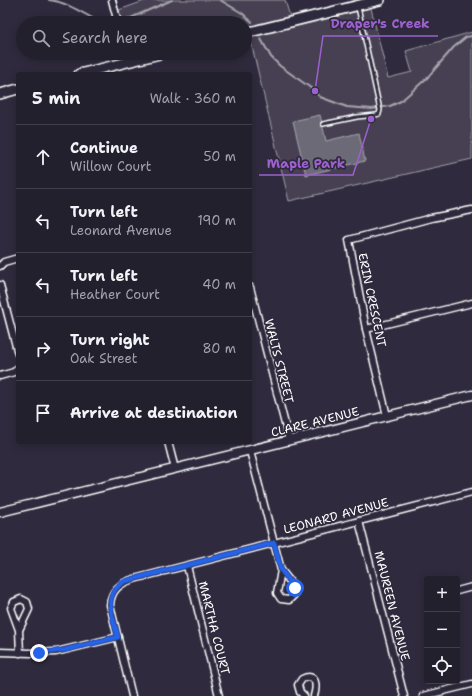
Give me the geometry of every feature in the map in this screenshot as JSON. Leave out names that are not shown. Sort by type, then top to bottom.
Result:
[{"type":"main road","points":[[252,31],[361,3],[380,0]]},
{"type":"main road","points":[[85,72],[119,60]]},
{"type":"main road","points":[[0,94],[16,90]]},
{"type":"street","points":[[112,0],[116,16]]},
{"type":"street","name":"ERIN CRESCENT","points":[[387,416],[366,329],[349,240],[431,218],[472,210]]},
{"type":"street","points":[[0,266],[4,262],[16,259]]},
{"type":"street","points":[[0,285],[16,346]]},
{"type":"street","name":"WALTS STREET","points":[[252,295],[288,440]]},
{"type":"street","points":[[366,329],[472,303]]},
{"type":"street","points":[[0,376],[16,370]]},
{"type":"street","name":"CLARE AVENUE","points":[[0,512],[472,396]]},
{"type":"street","points":[[169,444],[175,469]]},
{"type":"street","points":[[250,450],[281,570],[295,588],[294,595],[289,600],[282,599],[277,593],[281,570]]},
{"type":"street","name":"LEONARD AVENUE","points":[[118,637],[110,605],[111,596],[115,589],[125,581],[472,492]]},
{"type":"street","name":"MAUREEN AVENUE","points":[[359,521],[404,696]]},
{"type":"street","name":"MARTHA COURT","points":[[187,566],[219,696]]},
{"type":"street","points":[[460,590],[472,587]]},
{"type":"street","points":[[19,630],[30,609],[27,602],[21,599],[14,602],[11,608],[19,630],[20,653]]},
{"type":"street","points":[[0,652],[56,652],[118,637],[132,696]]},
{"type":"street","points":[[304,696],[300,692],[298,685],[302,679],[309,677],[317,684],[314,696]]},
{"type":"street","points":[[423,696],[472,684]]},
{"type":"lane","points":[[323,124],[333,124],[376,116],[379,114],[379,101],[361,3]]},
{"type":"shaded area","points":[[147,0],[285,0],[290,17],[252,26],[252,16],[120,16],[119,10]]},
{"type":"shaded area","points":[[371,8],[388,78],[412,72],[406,51],[472,32],[472,159],[289,201],[252,46],[252,38]]},
{"type":"shaded area","points":[[320,115],[326,141],[359,133],[365,161],[306,175],[293,121]]},
{"type":"waterway","points":[[49,0],[63,3],[89,16]]},
{"type":"waterway","points":[[135,16],[172,0]]},
{"type":"waterway","points":[[220,0],[245,16]]},
{"type":"waterway","points":[[261,39],[271,57],[280,66],[315,91],[320,97],[347,107],[372,109],[390,106],[401,101],[427,78],[454,47],[466,37],[472,36]]},
{"type":"place","name":"Draper's Creek","points":[[315,91]]},
{"type":"place","name":"Maple Park","points":[[371,119]]},
{"type":"route","points":[[39,653],[65,650],[118,637],[110,609],[110,601],[115,589],[125,581],[274,543],[283,575],[294,585],[295,588]]}]
